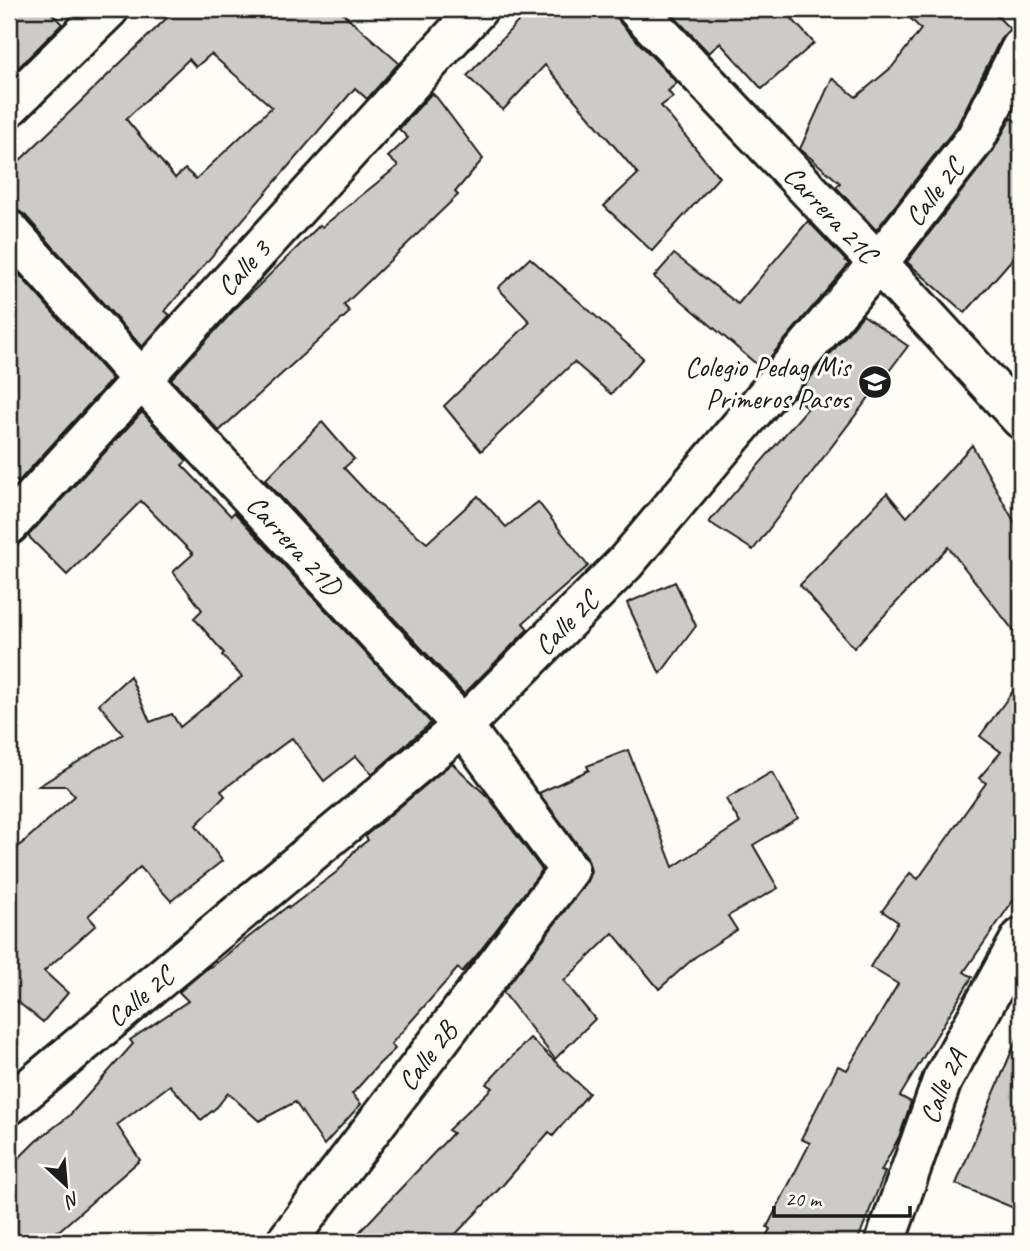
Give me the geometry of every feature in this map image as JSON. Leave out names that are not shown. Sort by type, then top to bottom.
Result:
[{"type":"street","points":[[9,107],[109,9]]},
{"type":"street","name":"Calle 3","points":[[9,525],[478,9]]},
{"type":"street","name":"Carrera 21C","points":[[637,9],[1021,419]]},
{"type":"street","name":"Calle 2C","points":[[9,1105],[463,726],[625,563],[878,264],[976,138],[1021,48]]},
{"type":"street","name":"Carrera 21D","points":[[9,230],[141,379],[463,726],[569,870]]},
{"type":"street","name":"Calle 2B","points":[[286,1242],[569,870]]},
{"type":"street","name":"Calle 2A","points":[[885,1242],[942,1081],[1021,938]]},
{"type":"building","points":[[9,9],[47,9],[62,24],[9,77]]},
{"type":"building","points":[[176,9],[338,9],[399,63],[367,99],[355,88],[165,311],[170,315],[142,347],[25,215],[9,209],[9,171]],"holes":[[[211,54],[272,107],[196,179],[185,169],[175,178],[126,119],[189,59],[196,67]]]},
{"type":"building","points":[[530,9],[616,9],[621,24],[677,83],[668,91],[673,97],[661,106],[719,177],[652,251],[604,206],[638,174],[545,65],[503,110],[467,76]]},
{"type":"building","points":[[667,9],[783,9],[814,43],[762,89],[720,43],[709,53]]},
{"type":"building","points":[[901,9],[990,9],[1010,29],[1001,38],[957,126],[876,230],[836,187],[840,183],[800,149],[832,78],[856,97],[892,67],[921,29]]},
{"type":"building","points":[[432,93],[483,159],[455,192],[458,195],[344,305],[350,312],[219,431],[171,379],[235,309],[320,225],[322,227],[398,166],[388,157],[408,138],[399,129]]},
{"type":"building","points":[[1011,118],[1021,125],[1021,249],[965,313],[907,262],[993,151]]},
{"type":"building","points":[[808,221],[849,264],[761,368],[654,277],[674,254],[738,304]]},
{"type":"building","points":[[530,258],[643,358],[611,394],[574,362],[481,451],[444,406],[530,322],[498,288]]},
{"type":"building","points":[[9,263],[112,379],[18,482],[9,474]]},
{"type":"building","points":[[863,315],[908,346],[753,550],[709,522],[808,408],[794,397]]},
{"type":"building","points":[[142,412],[187,461],[182,465],[231,516],[234,512],[431,723],[372,774],[356,756],[324,781],[292,738],[221,791],[225,796],[196,825],[222,861],[171,901],[140,867],[88,916],[96,925],[44,971],[68,993],[43,1022],[14,999],[9,1003],[9,855],[75,796],[66,786],[39,786],[123,734],[99,704],[130,676],[150,722],[172,714],[180,727],[242,677],[194,618],[202,610],[173,572],[193,554],[141,501],[67,575],[28,536]]},
{"type":"building","points":[[322,422],[354,459],[344,468],[376,502],[427,543],[478,496],[506,527],[538,502],[588,566],[523,623],[528,629],[464,694],[265,480]]},
{"type":"building","points":[[972,445],[1021,534],[1021,640],[948,547],[854,648],[800,585],[887,493],[907,517]]},
{"type":"building","points":[[675,582],[696,626],[660,674],[627,603]]},
{"type":"building","points":[[1021,680],[1021,889],[964,972],[972,977],[900,1096],[911,1102],[900,1135],[881,1171],[885,1172],[857,1242],[763,1242],[770,1229],[767,1227],[810,1143],[801,1139],[838,1066],[847,1070],[898,984],[870,967],[898,922],[882,911],[910,873],[918,879],[986,783],[979,778],[1001,752],[980,736]]},
{"type":"building","points":[[628,750],[673,867],[740,823],[726,799],[772,772],[798,818],[753,845],[778,888],[728,916],[737,930],[695,957],[659,989],[613,933],[564,981],[595,1019],[555,1059],[503,992],[586,883],[591,871],[587,857],[539,793],[589,770],[587,766]]},
{"type":"building","points":[[452,763],[489,798],[542,870],[476,956],[462,972],[458,968],[391,1044],[395,1049],[352,1094],[361,1104],[324,1145],[295,1102],[259,1121],[228,1093],[217,1107],[201,1120],[170,1085],[117,1125],[140,1160],[61,1229],[38,1242],[9,1242],[9,1168],[36,1141],[69,1116],[133,1044],[130,1040],[188,1001],[179,992],[288,906],[289,908],[338,871],[355,850],[368,840],[365,836]]},
{"type":"building","points":[[1021,1029],[1021,1211],[956,1184]]},
{"type":"building","points":[[530,1038],[589,1093],[553,1136],[549,1132],[448,1242],[350,1242],[453,1133],[448,1130],[492,1088],[486,1084]]},
{"type":"place","name":"Colegio Pedag Mis Primeros Pasos","points":[[875,382]]}]
